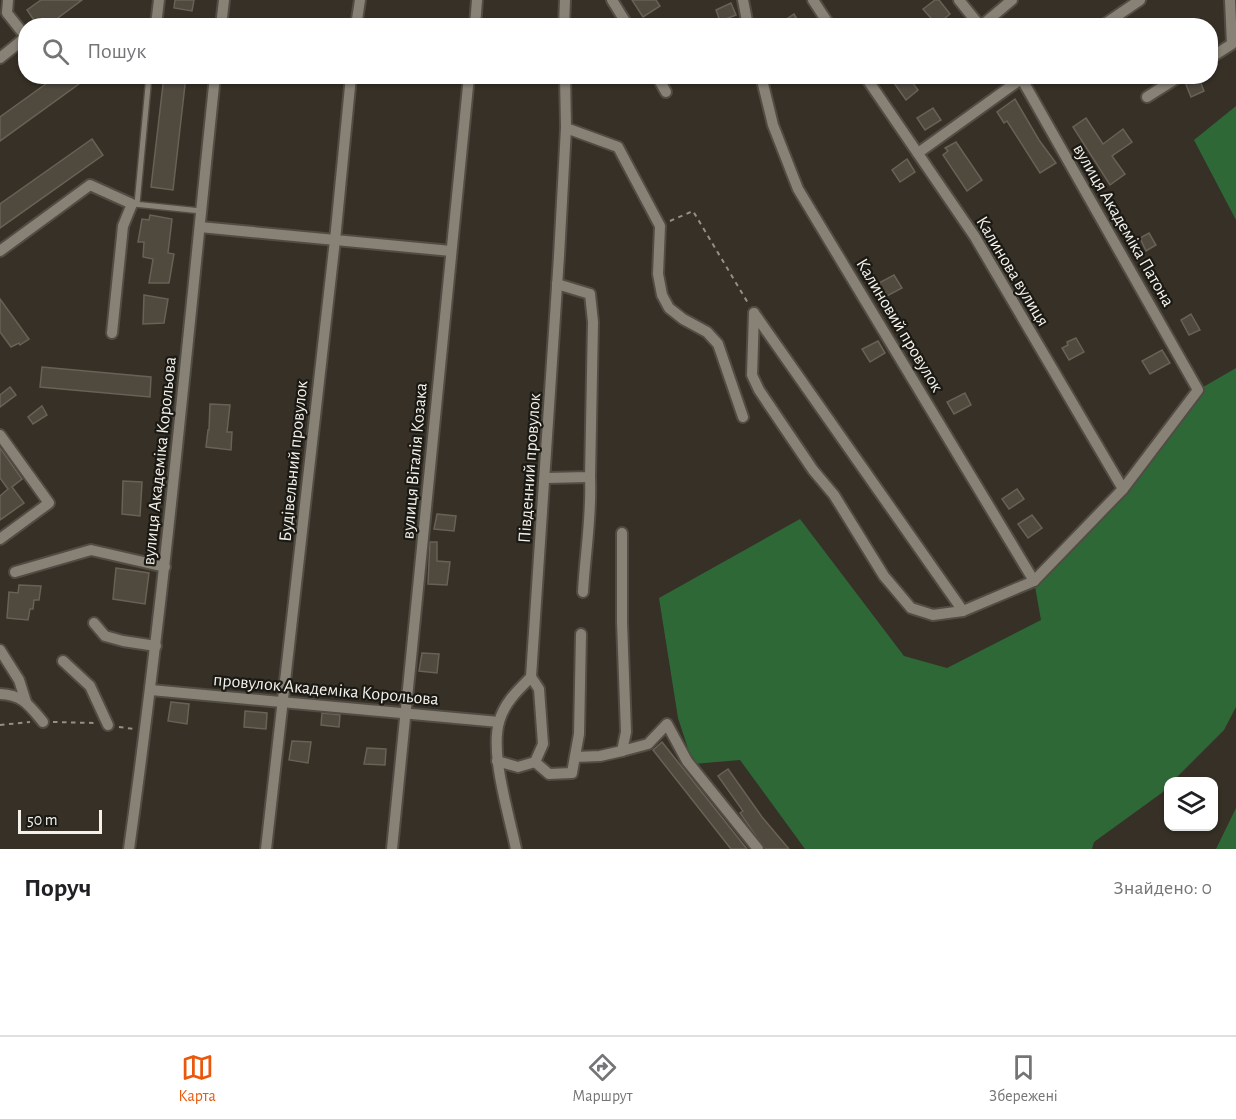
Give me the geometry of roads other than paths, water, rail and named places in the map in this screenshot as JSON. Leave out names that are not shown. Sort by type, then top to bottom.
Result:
[{"type":"street","points":[[8,0],[7,13],[18,27]]},
{"type":"street","points":[[157,18],[159,0]]},
{"type":"street","points":[[222,18],[224,0]]},
{"type":"street","points":[[357,18],[360,0]]},
{"type":"street","points":[[476,18],[477,0]]},
{"type":"street","points":[[564,18],[565,0]]},
{"type":"street","points":[[612,0],[623,18]]},
{"type":"street","points":[[744,0],[747,18]]},
{"type":"street","points":[[813,0],[825,18]]},
{"type":"street","points":[[959,0],[974,18]]},
{"type":"street","points":[[990,18],[1012,0]]},
{"type":"street","points":[[1113,18],[1140,0]]},
{"type":"street","points":[[1218,53],[1232,44],[1230,0]]},
{"type":"street","points":[[0,57],[18,43]]},
{"type":"street","name":"вулиця Академіка Корольова","points":[[129,849],[146,731],[165,567],[214,84]]},
{"type":"street","name":"Будівельний провулок","points":[[266,849],[350,84]]},
{"type":"street","name":"вулиця Віталія Козака","points":[[392,849],[468,84]]},
{"type":"street","name":"Південний провулок","points":[[531,677],[566,128],[565,84]]},
{"type":"street","points":[[662,84],[666,92]]},
{"type":"street","name":"Калиновий провулок","points":[[763,84],[773,125],[798,189],[1034,581]]},
{"type":"street","name":"Калинова вулиця","points":[[871,84],[975,237],[1123,489]]},
{"type":"street","points":[[918,153],[1012,84]]},
{"type":"street","name":"вулиця Академіка Патона","points":[[1026,84],[1198,390],[1123,489]]},
{"type":"street","points":[[1147,97],[1167,84]]},
{"type":"street","points":[[566,128],[618,147],[660,226],[657,274],[662,295],[669,308],[718,344],[743,417]]},
{"type":"street","points":[[0,251],[90,184],[135,204],[123,226],[112,333]]},
{"type":"street","points":[[200,227],[451,251]]},
{"type":"street","points":[[557,284],[590,294],[593,322],[591,498],[583,592]]},
{"type":"street","points":[[963,611],[754,313],[752,375],[759,390],[813,470],[834,495],[884,576],[911,608],[933,615],[963,611],[1034,581],[1123,489]]},
{"type":"street","points":[[0,435],[49,503],[0,539]]},
{"type":"street","points":[[545,478],[590,477]]},
{"type":"street","points":[[622,533],[621,622],[626,732],[622,751]]},
{"type":"street","points":[[15,572],[91,550],[165,567]]},
{"type":"street","points":[[94,623],[105,636],[156,646]]},
{"type":"street","points":[[535,762],[549,774],[572,773],[579,735],[581,634]]},
{"type":"street","points":[[0,650],[19,680],[26,702]]},
{"type":"street","points":[[63,661],[90,686],[108,725]]},
{"type":"street","points":[[497,761],[518,767],[535,762],[543,744],[539,689],[531,677],[511,698],[499,722],[497,761],[516,849]]},
{"type":"street","name":"провулок Академіка Корольова","points":[[151,690],[283,700],[499,722]]},
{"type":"street","points":[[0,694],[13,694],[26,702],[43,722]]},
{"type":"street","points":[[575,757],[600,756],[648,744],[667,724],[687,761],[758,849]]},
{"type":"lane","points":[[148,84],[135,204],[201,211]]}]
